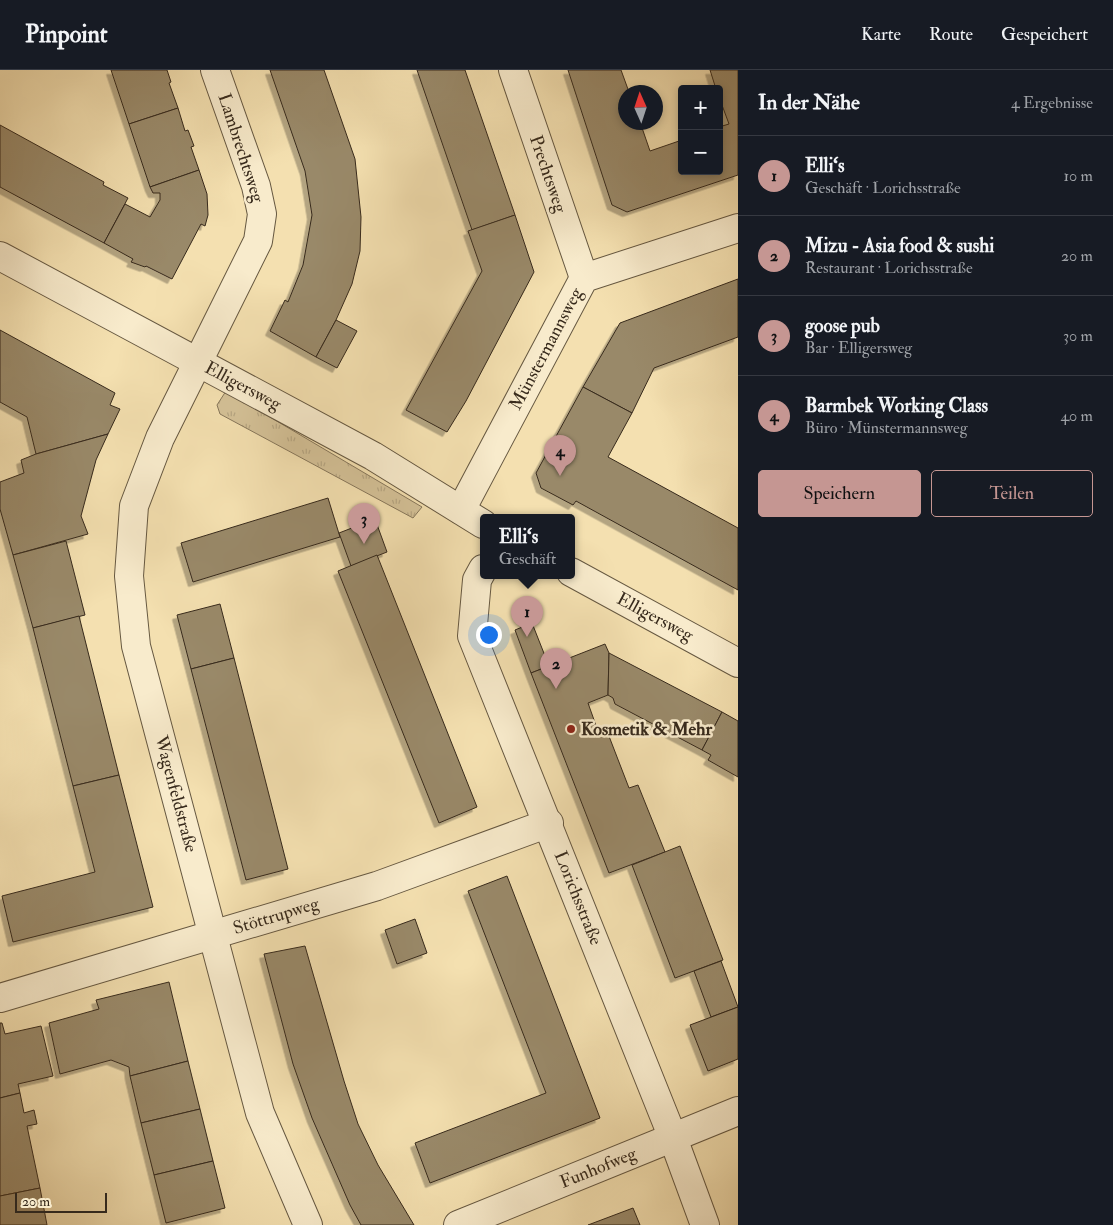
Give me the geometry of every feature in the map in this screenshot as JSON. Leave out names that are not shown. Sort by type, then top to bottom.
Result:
[{"type":"street","name":"Lambrechtsweg","points":[[198,362],[258,241],[262,214],[256,186],[215,70]]},
{"type":"street","name":"Prechtsweg","points":[[512,70],[584,278]]},
{"type":"street","name":"Münstermannsweg","points":[[472,517],[584,278],[738,228]]},
{"type":"street","name":"Elligersweg","points":[[0,256],[374,456],[472,517]]},
{"type":"street","name":"Wagenfeldstraße","points":[[198,362],[160,438],[134,506],[129,576],[136,646],[260,1113],[308,1225]]},
{"type":"street","name":"Lorichsstraße","points":[[480,574],[477,580],[472,636],[549,823],[673,1138],[705,1225]]},
{"type":"street","name":"Elligersweg","points":[[575,574],[738,663]]},
{"type":"street","name":"Stöttrupweg","points":[[0,998],[377,886],[549,823]]},
{"type":"street","name":"Funhofweg","points":[[458,1225],[738,1111]]},
{"type":"green space","points":[[226,391],[422,507],[413,518],[220,414],[217,405]]},
{"type":"building","points":[[111,70],[167,70],[171,82],[169,83],[178,108],[129,124]]},
{"type":"building","points":[[270,70],[324,70],[355,159],[361,217],[360,251],[352,284],[336,320],[316,357],[270,331],[285,300],[288,302],[303,265],[312,215],[305,171]]},
{"type":"building","points":[[417,70],[465,70],[515,215],[472,230]]},
{"type":"building","points":[[568,70],[621,70],[626,85],[618,85],[618,130],[643,130],[650,151],[678,141],[678,175],[723,175],[723,126],[729,124],[723,108],[723,85],[715,85],[710,70],[738,70],[738,175],[627,212],[612,205]]},
{"type":"building","points":[[178,108],[185,131],[188,130],[194,146],[191,147],[199,170],[150,187],[129,124]]},
{"type":"building","points":[[0,125],[104,182],[103,185],[128,198],[104,243],[0,187]]},
{"type":"building","points":[[199,170],[207,194],[208,215],[205,226],[201,224],[172,279],[146,266],[131,262],[133,259],[104,243],[125,204],[150,217],[160,200],[160,193],[153,193],[150,187]]},
{"type":"building","points":[[515,215],[534,272],[466,401],[447,432],[406,410],[482,271],[468,231]]},
{"type":"building","points":[[738,279],[738,337],[654,368],[632,413],[583,387],[620,323]]},
{"type":"building","points":[[336,320],[357,331],[337,368],[316,357]]},
{"type":"building","points":[[0,330],[115,393],[110,405],[120,409],[108,434],[36,454],[27,417],[0,402]]},
{"type":"building","points":[[583,387],[632,413],[608,457],[738,528],[738,590],[576,501],[573,505],[541,488],[536,473]]},
{"type":"building","points":[[108,434],[96,460],[81,516],[88,534],[13,555],[0,509],[0,482],[24,473],[21,460]]},
{"type":"building","points":[[328,498],[340,537],[193,582],[181,543]]},
{"type":"building","points":[[375,519],[387,552],[351,566],[339,533]]},
{"type":"building","points":[[66,541],[85,615],[33,628],[13,555]]},
{"type":"building","points":[[377,555],[477,807],[439,823],[338,571]]},
{"type":"building","points":[[220,604],[234,658],[191,669],[177,615]]},
{"type":"building","points":[[79,616],[119,775],[73,786],[33,628]]},
{"type":"building","points":[[532,623],[549,666],[531,673],[515,630]]},
{"type":"building","points":[[605,644],[609,653],[608,695],[588,703],[599,734],[607,731],[629,788],[638,785],[665,852],[609,873],[531,673]]},
{"type":"building","points":[[609,653],[722,712],[702,750],[615,704],[613,698],[608,695]]},
{"type":"building","points":[[234,658],[288,869],[246,880],[191,669]]},
{"type":"building","points":[[722,712],[738,721],[738,777],[708,760],[711,755],[702,750]]},
{"type":"building","points":[[119,775],[153,907],[13,942],[2,896],[95,872],[73,786]]},
{"type":"building","points":[[680,846],[723,960],[675,978],[632,865]]},
{"type":"building","points":[[507,876],[600,1118],[430,1183],[415,1143],[546,1093],[468,891]]},
{"type":"building","points":[[415,919],[427,953],[397,964],[385,930]]},
{"type":"building","points":[[305,946],[358,1124],[378,1165],[414,1225],[361,1225],[350,1205],[312,1118],[293,1064],[264,954]]},
{"type":"building","points":[[721,961],[738,1007],[711,1017],[694,971]]},
{"type":"building","points":[[169,982],[188,1061],[130,1076],[129,1067],[111,1060],[60,1074],[49,1023],[99,1009],[96,1000]]},
{"type":"building","points":[[738,1007],[738,1059],[708,1071],[690,1025]]},
{"type":"building","points":[[0,1023],[2,1023],[5,1034],[41,1026],[53,1076],[18,1084],[20,1093],[0,1098]]},
{"type":"building","points":[[188,1061],[200,1109],[141,1123],[130,1076]]},
{"type":"building","points":[[20,1093],[24,1113],[34,1110],[37,1124],[27,1126],[40,1188],[0,1196],[0,1098]]},
{"type":"building","points":[[200,1109],[213,1161],[154,1175],[141,1123]]},
{"type":"building","points":[[213,1161],[225,1208],[166,1223],[154,1175]]},
{"type":"building","points":[[40,1188],[47,1225],[0,1225],[0,1196]]},
{"type":"building","points":[[633,1208],[640,1225],[588,1225]]},
{"type":"place","name":"Barmbek Working Class","points":[[560,476]]},
{"type":"place","name":"goose pub","points":[[364,544]]},
{"type":"place","name":"Elli‘s","points":[[527,637]]},
{"type":"place","name":"Mizu - Asia food & sushi","points":[[556,689]]},
{"type":"place","name":"Kosmetik & Mehr","points":[[571,729]]}]
